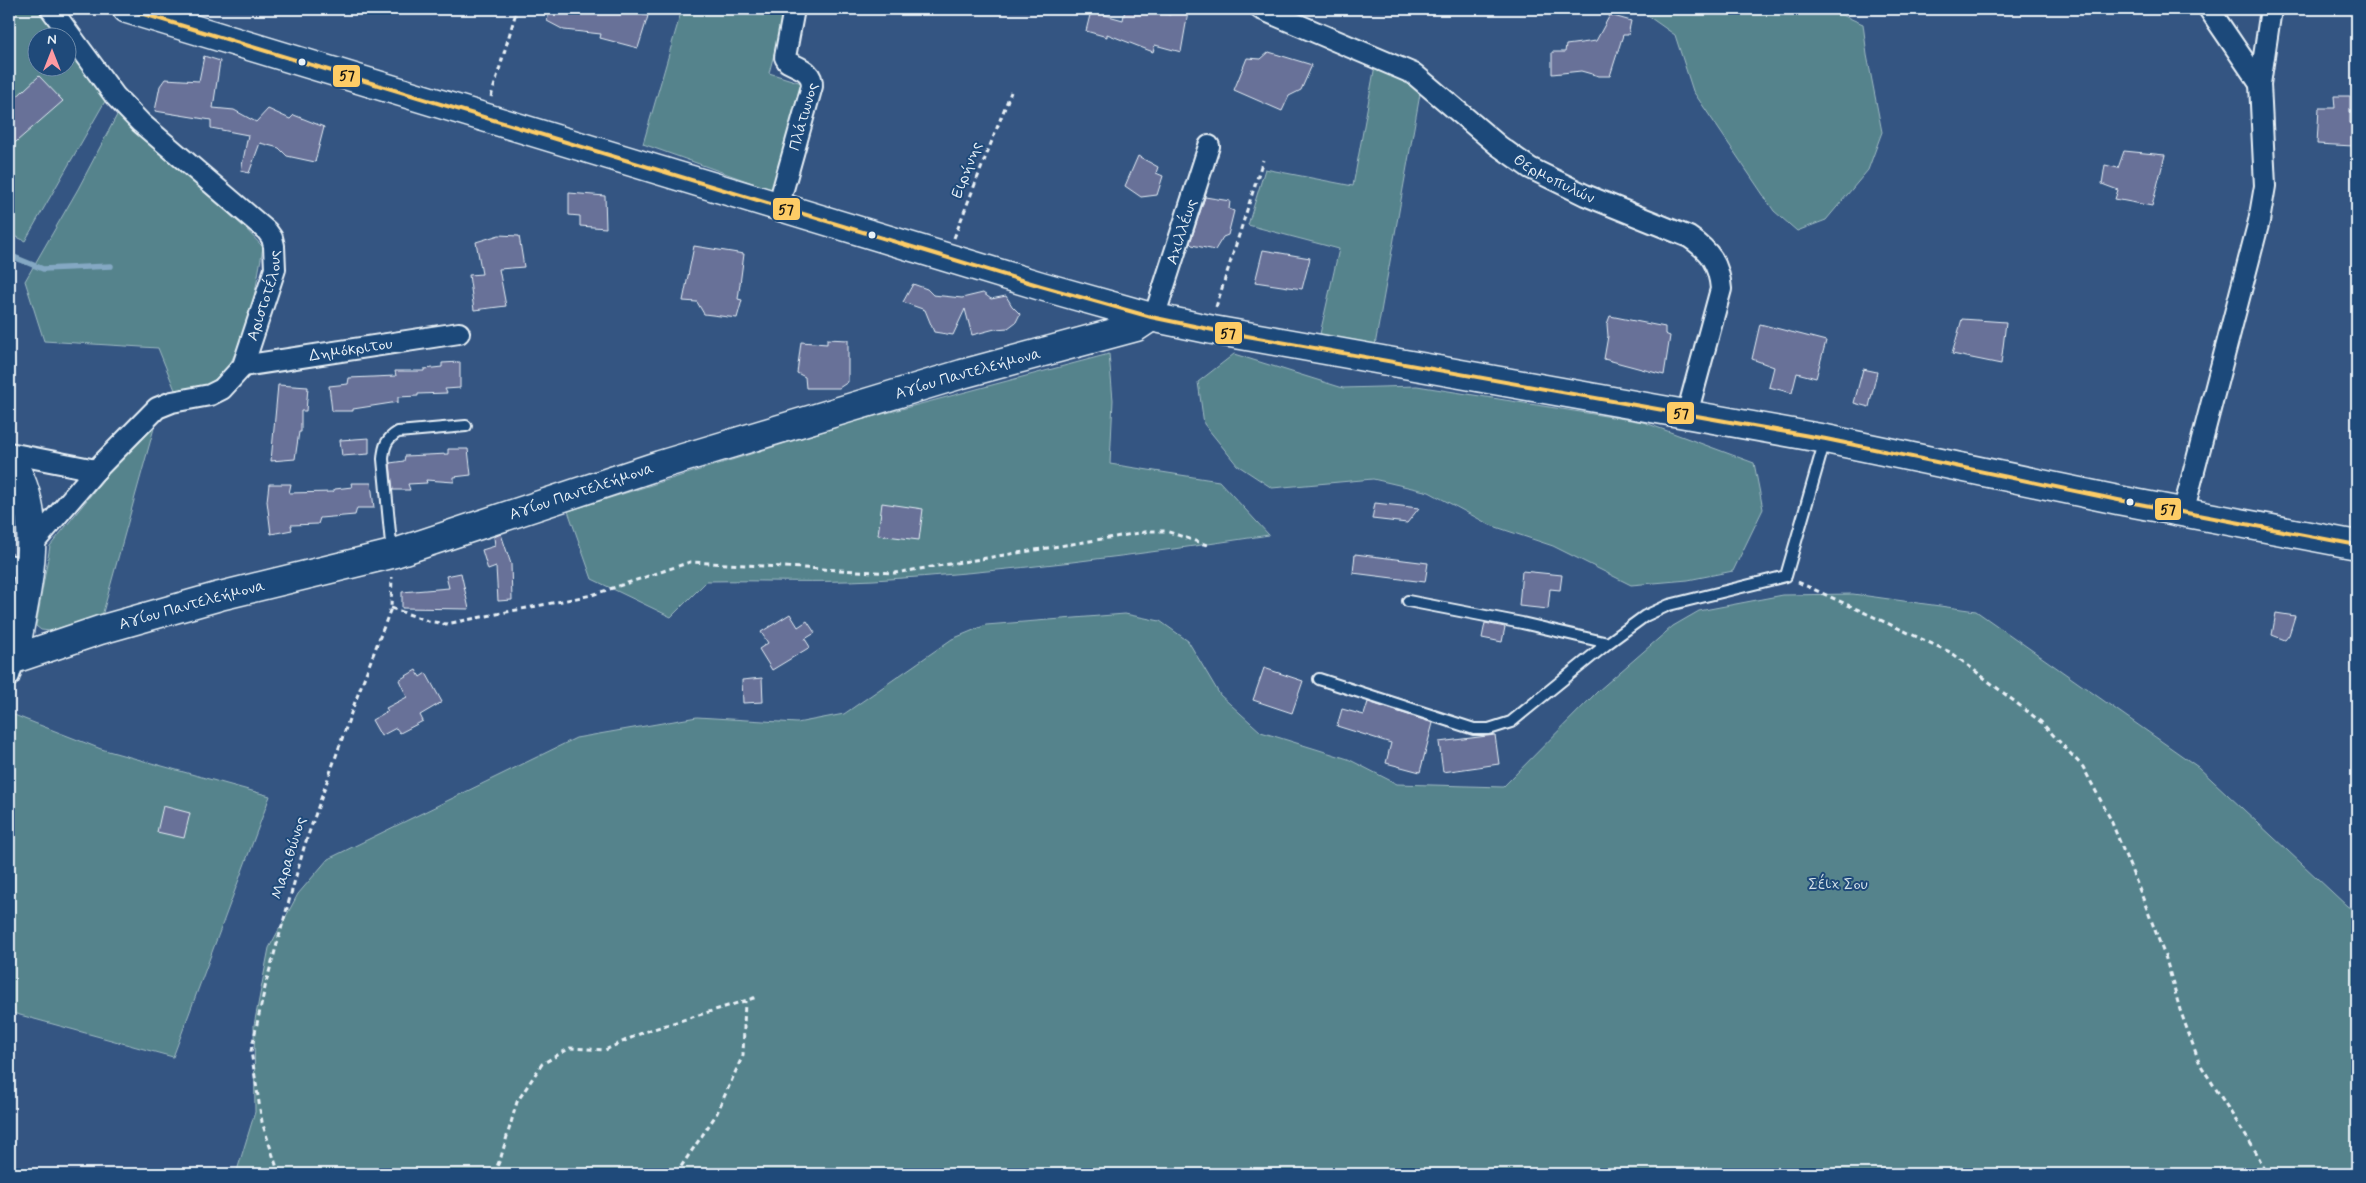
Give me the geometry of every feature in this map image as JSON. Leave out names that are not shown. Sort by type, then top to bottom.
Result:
[{"type":"main road","points":[[127,9],[778,207],[1151,317],[1208,329],[1826,439],[2183,513],[2357,545]]},
{"type":"main road","name":"Αγίου Παντελεήμονα","points":[[11,665],[100,630],[211,599],[392,554],[660,465],[962,374],[1136,327],[1151,317]]},
{"type":"main road","points":[[9,459],[16,469],[31,516],[23,560],[11,665]]},
{"type":"street","name":"Αριστοτέλους","points":[[23,560],[96,470],[157,408],[172,402],[210,395],[222,389],[243,366],[275,268],[272,238],[267,231],[141,123],[116,96],[50,9]]},
{"type":"street","name":"Πλάτωνος","points":[[778,207],[812,86],[808,72],[788,62],[786,57],[794,9]]},
{"type":"street","name":"Θερμοπυλών","points":[[1261,9],[1414,74],[1499,146],[1530,168],[1585,195],[1689,237],[1704,246],[1720,273],[1721,289],[1687,414]]},
{"type":"street","points":[[2209,9],[2260,84]]},
{"type":"street","points":[[2183,513],[2259,220],[2264,194],[2260,84],[2271,9]]},
{"type":"street","name":"Αχιλλέως","points":[[1151,317],[1158,305],[1209,146]]},
{"type":"street","name":"Δημόκριτου","points":[[243,366],[459,333]]},
{"type":"street","points":[[9,453],[96,470]]},
{"type":"lane","points":[[392,554],[383,459],[384,447],[389,438],[398,432],[466,426]]},
{"type":"lane","points":[[1319,679],[1474,729],[1489,729],[1511,722],[1608,643],[1646,616],[1669,605],[1786,576],[1826,439]]},
{"type":"lane","points":[[1408,601],[1522,623],[1608,643]]},
{"type":"path","points":[[485,117],[517,9]]},
{"type":"path","name":"Ειρήνης","points":[[947,257],[1011,92]]},
{"type":"path","points":[[1208,329],[1263,160]]},
{"type":"path","points":[[391,608],[428,621],[446,624],[592,595],[690,562],[895,573],[1152,531],[1166,531],[1207,545]]},
{"type":"path","name":"Μαραθώνος","points":[[279,1174],[262,1122],[251,1051],[266,984],[305,844],[355,702],[391,608],[392,554]]},
{"type":"path","points":[[1786,576],[1952,653],[2040,722],[2084,767],[2110,818],[2142,896],[2166,959],[2180,1010],[2200,1064],[2256,1152],[2267,1174]]},
{"type":"path","points":[[494,1174],[517,1102],[542,1064],[570,1048],[605,1050],[644,1032],[757,997]]},
{"type":"path","points":[[676,1174],[716,1115],[743,1055],[745,1001]]},
{"type":"green space","points":[[9,9],[44,9],[56,28],[28,28],[28,78],[78,78],[78,57],[108,96],[25,241],[9,233]]},
{"type":"green space","points":[[682,9],[772,9],[785,13],[769,73],[805,84],[775,191],[643,144]]},
{"type":"green space","points":[[1638,9],[1828,9],[1863,24],[1882,132],[1868,170],[1826,220],[1797,231],[1774,211],[1693,91],[1675,35]]},
{"type":"green space","points":[[1376,60],[1422,83],[1375,345],[1320,334],[1339,249],[1248,225],[1265,169],[1353,186]]},
{"type":"green space","points":[[117,115],[245,228],[263,247],[250,321],[230,364],[210,384],[175,390],[158,348],[44,341],[25,281],[78,189]]},
{"type":"green space","points":[[1109,354],[1113,400],[1110,464],[1219,481],[1269,535],[1072,562],[923,577],[853,581],[707,581],[671,617],[592,579],[568,511],[860,420]]},
{"type":"green space","points":[[1234,354],[1343,388],[1417,386],[1643,422],[1754,463],[1763,509],[1733,571],[1688,580],[1631,585],[1553,546],[1490,525],[1429,492],[1373,479],[1272,488],[1237,465],[1204,424],[1198,382]]},
{"type":"green space","points":[[159,410],[102,616],[50,631],[41,630],[36,626],[50,546]]},
{"type":"green space","name":"Σέιχ Σου","points":[[1853,594],[1976,611],[2198,767],[2347,906],[2357,912],[2357,1174],[236,1174],[255,1112],[254,1025],[269,948],[298,894],[328,859],[576,738],[697,717],[797,723],[844,714],[952,639],[986,625],[1125,614],[1160,621],[1188,641],[1220,695],[1261,732],[1348,759],[1397,784],[1503,787],[1598,691],[1673,626],[1699,611],[1783,595]]},
{"type":"green space","points":[[9,713],[101,749],[270,796],[173,1057],[9,1012]]},
{"type":"building","points":[[550,9],[625,9],[648,16],[638,48],[600,38],[601,34],[564,30],[547,21]]},
{"type":"building","points":[[1125,9],[1141,9],[1170,15],[1173,9],[1188,12],[1181,52],[1155,45],[1153,52],[1107,34],[1107,37],[1086,31],[1091,11],[1123,20]]},
{"type":"building","points":[[1610,15],[1631,21],[1628,35],[1623,35],[1610,76],[1599,76],[1581,71],[1552,74],[1552,52],[1565,52],[1566,45],[1596,41]]},
{"type":"building","points":[[1269,52],[1312,65],[1301,90],[1289,96],[1282,111],[1234,90],[1247,58],[1261,59]]},
{"type":"building","points":[[204,56],[220,61],[213,108],[234,110],[256,122],[268,109],[290,119],[294,115],[324,127],[315,162],[287,156],[279,148],[260,143],[249,173],[241,171],[248,135],[211,128],[211,120],[155,111],[160,86],[165,79],[199,81]]},
{"type":"building","points":[[37,78],[41,78],[63,101],[9,148],[9,104]]},
{"type":"building","points":[[2334,96],[2350,96],[2350,123],[2356,123],[2353,146],[2317,144],[2319,108],[2335,108]]},
{"type":"building","points":[[2124,151],[2165,155],[2152,206],[2115,199],[2118,190],[2102,184],[2105,165],[2118,168]]},
{"type":"building","points":[[1138,156],[1158,167],[1156,173],[1163,176],[1157,195],[1141,197],[1125,186]]},
{"type":"building","points":[[569,193],[605,196],[606,228],[580,226],[580,216],[569,215]]},
{"type":"building","points":[[1205,197],[1230,201],[1229,209],[1234,211],[1228,235],[1223,237],[1215,250],[1190,243]]},
{"type":"building","points":[[499,235],[519,236],[524,267],[499,269],[506,306],[474,310],[469,275],[482,274],[476,242]]},
{"type":"building","points":[[694,246],[744,254],[738,299],[742,300],[737,318],[704,314],[697,302],[683,301]]},
{"type":"building","points":[[1263,250],[1310,258],[1302,289],[1255,282]]},
{"type":"building","points":[[913,284],[927,289],[933,295],[962,298],[983,293],[991,299],[1006,296],[1020,314],[1016,322],[1008,328],[972,335],[965,309],[953,335],[934,332],[925,310],[903,302]]},
{"type":"building","points":[[1610,316],[1665,327],[1665,334],[1670,336],[1664,375],[1604,359],[1608,336],[1607,324]]},
{"type":"building","points":[[1962,319],[2006,322],[2001,364],[1952,354]]},
{"type":"building","points":[[1760,324],[1826,341],[1816,378],[1797,373],[1792,393],[1769,387],[1774,367],[1752,359]]},
{"type":"building","points":[[827,339],[848,340],[848,382],[839,388],[806,388],[805,377],[797,373],[801,342],[827,344]]},
{"type":"building","points":[[460,362],[460,388],[445,389],[447,393],[398,397],[398,402],[353,409],[353,411],[332,411],[329,386],[348,384],[349,378],[396,376],[395,371],[424,371],[424,369],[442,367],[442,363]]},
{"type":"building","points":[[1863,369],[1877,372],[1869,407],[1854,403]]},
{"type":"building","points":[[278,385],[308,387],[306,411],[301,411],[301,432],[299,432],[295,459],[271,461]]},
{"type":"building","points":[[369,438],[369,454],[342,456],[340,440]]},
{"type":"building","points":[[448,449],[468,449],[471,475],[454,477],[454,482],[426,480],[427,483],[408,484],[410,490],[393,490],[390,463],[404,461],[405,456],[448,454]]},
{"type":"building","points":[[351,483],[371,483],[374,508],[357,508],[355,515],[320,518],[318,524],[291,525],[292,530],[271,534],[267,501],[269,484],[291,484],[289,493],[333,492],[335,489],[352,487]]},
{"type":"building","points":[[882,503],[923,509],[919,540],[878,535]]},
{"type":"building","points":[[1375,503],[1419,508],[1407,523],[1372,519]]},
{"type":"building","points":[[501,534],[511,564],[512,600],[498,601],[496,567],[488,570],[482,550],[495,546],[494,537]]},
{"type":"building","points":[[1355,554],[1428,563],[1425,582],[1353,573]]},
{"type":"building","points":[[1522,571],[1562,575],[1560,590],[1550,589],[1548,609],[1519,606]]},
{"type":"building","points":[[461,573],[469,609],[402,608],[402,592],[449,588],[446,576]]},
{"type":"building","points":[[2276,613],[2295,616],[2289,635],[2285,640],[2272,635]]},
{"type":"building","points":[[790,614],[798,627],[807,621],[815,633],[805,639],[810,647],[772,670],[759,649],[768,643],[761,632]]},
{"type":"building","points":[[1485,623],[1505,627],[1502,642],[1482,638]]},
{"type":"building","points":[[1264,668],[1303,681],[1292,713],[1253,700]]},
{"type":"building","points":[[416,670],[420,677],[426,673],[442,702],[420,715],[423,721],[400,733],[396,728],[381,736],[372,720],[388,711],[386,708],[407,697],[399,680]]},
{"type":"building","points":[[762,678],[763,702],[743,703],[742,680]]},
{"type":"building","points":[[1368,702],[1433,723],[1420,772],[1386,763],[1391,743],[1337,726],[1342,709],[1364,715]]},
{"type":"building","points":[[1495,735],[1499,764],[1443,772],[1439,742]]},
{"type":"building","points":[[163,806],[190,813],[184,838],[157,832]]},
{"type":"waterway","points":[[9,255],[43,269],[111,266]]},
{"type":"transit line","name":"57","points":[[127,9],[1041,286],[1151,317],[1213,330],[1826,439],[2118,500],[2357,545]]}]
